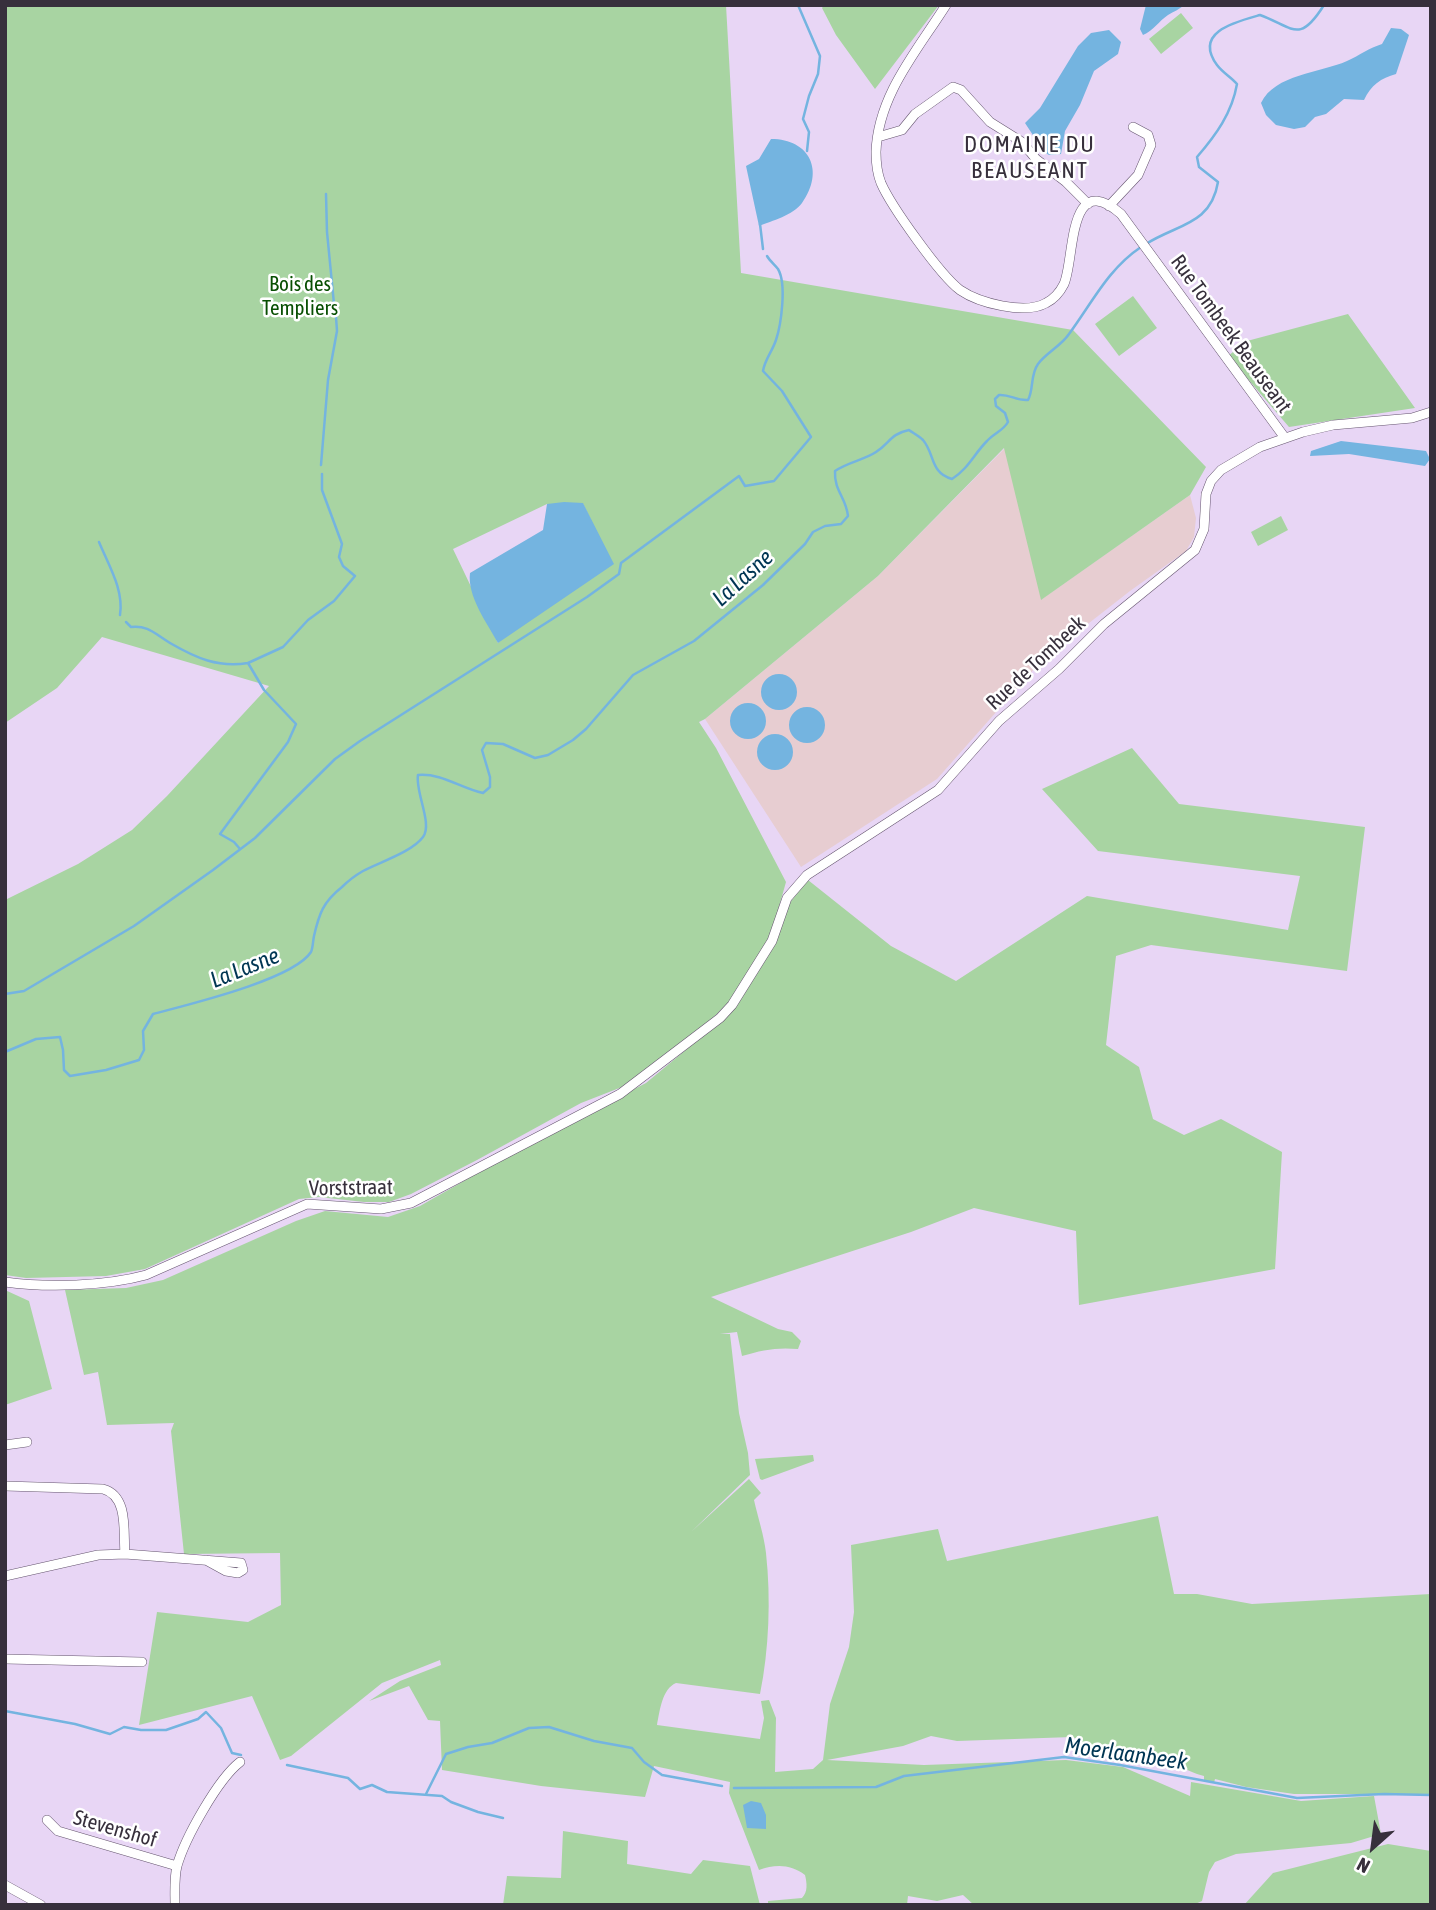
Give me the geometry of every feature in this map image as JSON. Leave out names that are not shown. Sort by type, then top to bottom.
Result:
[{"type":"street","points":[[946,5],[889,96],[878,137],[877,168],[892,203],[951,283],[962,292],[988,302],[1027,307],[1038,306],[1055,297],[1065,282],[1076,220],[1088,204],[1094,202],[1109,206],[1138,174],[1149,152],[1151,145],[1147,135],[1133,127]]},
{"type":"street","points":[[878,137],[902,130],[915,114],[953,87],[961,90],[990,122],[1022,142],[1036,159],[1066,182],[1088,204]]},
{"type":"street","name":"Rue Tombeek Beauseant","points":[[1109,206],[1121,214],[1285,438]]},
{"type":"street","name":"Rue de Tombeek","points":[[707,1029],[732,1005],[746,984],[772,941],[787,898],[807,875],[938,790],[999,721],[1059,669],[1104,624],[1195,550],[1204,529],[1206,494],[1211,481],[1222,470],[1260,447],[1285,438],[1333,425],[1399,420],[1431,412]]},
{"type":"street","name":"Vorststraat","points":[[5,1282],[26,1285],[128,1280],[146,1275],[307,1204],[381,1209],[411,1203],[620,1094],[707,1029]]},
{"type":"street","points":[[5,1445],[27,1442]]},
{"type":"street","points":[[5,1486],[111,1491],[117,1495],[121,1504],[125,1554]]},
{"type":"street","points":[[5,1576],[99,1555],[125,1554],[206,1560]]},
{"type":"street","points":[[5,1659],[142,1662]]},
{"type":"street","points":[[174,1905],[177,1866],[186,1844],[220,1783],[228,1771],[240,1762]]},
{"type":"street","name":"Stevenshof","points":[[47,1820],[58,1830],[177,1866]]},
{"type":"street","points":[[5,1885],[41,1905]]},
{"type":"shaded area","points":[[1005,448],[1042,599],[1190,495],[1196,518],[1194,537],[1186,551],[1043,659],[937,779],[801,867],[705,719],[878,576]]},
{"type":"green space","name":"Bois des Templiers","points":[[5,5],[726,5],[741,273],[1073,330],[1206,467],[1190,495],[1041,600],[1004,448],[878,576],[699,722],[716,748],[786,882],[775,921],[808,880],[891,946],[956,981],[1087,896],[1288,930],[1300,876],[1098,851],[1042,789],[1132,748],[1179,804],[1365,827],[1347,971],[1151,945],[1116,956],[1106,1045],[1139,1067],[1153,1119],[1184,1135],[1221,1119],[1282,1152],[1275,1269],[1079,1305],[1076,1231],[974,1208],[911,1232],[711,1297],[778,1329],[792,1332],[801,1341],[798,1349],[783,1348],[742,1356],[737,1332],[720,1334],[730,1334],[739,1413],[750,1475],[691,1532],[749,1479],[761,1493],[754,1500],[768,1570],[765,1659],[760,1694],[676,1683],[665,1695],[657,1725],[760,1739],[764,1718],[761,1701],[769,1700],[776,1718],[775,1772],[813,1769],[823,1760],[830,1704],[849,1647],[854,1612],[851,1545],[938,1529],[947,1561],[1158,1516],[1174,1594],[1197,1594],[1252,1604],[1431,1594],[1431,1794],[1294,1794],[1215,1779],[1214,1783],[1204,1781],[1204,1776],[1161,1761],[1145,1763],[1102,1748],[1085,1748],[1078,1739],[1072,1737],[957,1741],[931,1736],[903,1746],[827,1760],[924,1765],[1066,1760],[1123,1767],[1190,1796],[1191,1782],[1301,1801],[1374,1796],[1381,1834],[1351,1843],[1236,1854],[1215,1862],[1209,1872],[1202,1901],[1193,1905],[974,1905],[963,1895],[937,1901],[908,1896],[907,1905],[768,1905],[768,1901],[802,1898],[806,1887],[805,1875],[783,1866],[759,1870],[729,1793],[730,1782],[654,1766],[645,1797],[541,1786],[442,1770],[440,1721],[428,1720],[409,1686],[369,1701],[400,1681],[441,1665],[440,1660],[382,1683],[291,1756],[280,1760],[252,1696],[139,1725],[157,1612],[248,1622],[281,1605],[280,1553],[184,1554],[171,1431],[174,1423],[107,1425],[98,1372],[84,1375],[65,1290],[126,1288],[163,1280],[296,1221],[325,1211],[388,1217],[420,1206],[534,1141],[646,1083],[723,1019],[731,1000],[712,1019],[622,1087],[581,1103],[411,1194],[389,1202],[319,1197],[299,1199],[145,1269],[106,1276],[26,1278],[5,1275],[5,900],[78,864],[132,830],[269,686],[102,637],[57,688],[5,723]],"holes":[[[547,504],[583,504],[591,520],[498,643],[453,549]]]},
{"type":"green space","points":[[824,5],[939,5],[875,89],[836,35],[822,8]]},
{"type":"green space","points":[[1181,13],[1193,28],[1161,54],[1149,39]]},
{"type":"green space","points":[[1133,296],[1157,328],[1119,356],[1095,324]]},
{"type":"green space","points":[[1348,314],[1415,408],[1289,427],[1228,356],[1247,341]]},
{"type":"green space","points":[[1281,516],[1288,530],[1258,546],[1251,532]]},
{"type":"green space","points":[[5,1290],[29,1301],[52,1389],[5,1405]]},
{"type":"green space","points":[[813,1455],[814,1461],[760,1479],[755,1459]]},
{"type":"green space","points":[[563,1831],[628,1841],[627,1864],[691,1874],[703,1860],[750,1866],[760,1905],[503,1905],[507,1876],[561,1878]]},
{"type":"green space","points":[[1388,1844],[1431,1851],[1431,1905],[1244,1905],[1273,1873]]},
{"type":"water","points":[[1146,5],[1184,5],[1143,35],[1140,29]]},
{"type":"water","points":[[1391,28],[1401,29],[1409,35],[1396,74],[1377,83],[1364,100],[1344,99],[1326,114],[1315,117],[1305,127],[1294,129],[1276,125],[1266,115],[1261,103],[1277,86],[1287,80],[1347,61],[1382,44]]},
{"type":"water","points":[[1109,30],[1121,42],[1118,54],[1094,71],[1080,105],[1065,131],[1061,154],[1049,155],[1044,152],[1025,123],[1040,108],[1078,46],[1091,33]]},
{"type":"water","points":[[771,139],[796,144],[804,151],[813,169],[812,180],[809,191],[798,207],[759,226],[746,166],[759,159]]},
{"type":"water","points":[[1341,441],[1426,451],[1430,459],[1425,466],[1349,454],[1310,456],[1311,451]]},
{"type":"water","points":[[583,503],[614,564],[498,643],[475,600],[470,573],[543,530],[547,504]]},
{"type":"water","points":[[779,674],[792,679],[797,692],[792,705],[779,710],[766,705],[761,692],[766,679]]},
{"type":"water","points":[[748,703],[761,708],[766,721],[761,734],[748,739],[735,734],[730,721],[735,708]]},
{"type":"water","points":[[807,707],[820,712],[825,725],[820,738],[807,743],[794,738],[789,725],[794,712]]},
{"type":"water","points":[[775,734],[788,739],[793,752],[788,765],[775,770],[762,765],[757,752],[762,739]]},
{"type":"water","points":[[751,1801],[761,1803],[766,1815],[766,1829],[747,1828],[743,1805]]},
{"type":"waterway","points":[[798,5],[820,56],[818,74],[803,119],[809,132],[807,151]]},
{"type":"waterway","name":"La Lasne","points":[[1146,244],[1191,222],[1208,207],[1214,196],[1218,182],[1199,167],[1197,157],[1222,123],[1237,84],[1219,68],[1211,54],[1210,44],[1213,37],[1229,25],[1260,15],[1288,28],[1301,29],[1308,25],[1324,5]]},
{"type":"waterway","points":[[326,194],[334,304]]},
{"type":"waterway","points":[[760,224],[763,249]]},
{"type":"waterway","name":"La Lasne","points":[[5,1052],[36,1039],[60,1037],[64,1070],[70,1076],[106,1070],[139,1060],[144,1050],[143,1031],[153,1014],[262,982],[300,962],[311,952],[316,928],[326,903],[349,880],[404,852],[423,837],[426,824],[418,775],[443,778],[483,793],[490,787],[490,777],[482,750],[486,743],[503,744],[535,758],[548,755],[573,740],[633,675],[694,641],[763,585],[805,544],[813,532],[825,526],[841,524],[848,516],[836,484],[835,471],[876,452],[894,436],[909,430],[927,445],[940,472],[952,479],[958,475],[987,441],[1008,422],[1005,413],[996,406],[995,399],[1003,395],[1028,400],[1038,364],[1066,338],[1110,276],[1141,247]]},
{"type":"waterway","points":[[5,994],[24,991],[134,926],[255,838],[335,759],[587,597],[619,574],[621,563],[739,476],[745,486],[774,481],[811,437],[782,391],[763,371],[778,333],[783,294],[781,276],[767,256]]},
{"type":"waterway","points":[[321,465],[328,380],[337,331],[336,317]]},
{"type":"waterway","points":[[240,849],[220,834],[288,742],[296,724],[264,690],[248,663],[283,647],[308,620],[334,601],[355,576],[343,566],[339,557],[342,544],[322,490],[322,474]]},
{"type":"waterway","points":[[99,542],[118,587],[120,615]]},
{"type":"waterway","points":[[126,622],[131,627],[142,627],[151,631],[198,657],[217,663],[248,663]]},
{"type":"waterway","name":"Moerlaanbeek","points":[[5,1711],[75,1724],[110,1734],[124,1727],[166,1730],[198,1719],[206,1712],[221,1728],[232,1753],[241,1755]]},
{"type":"waterway","name":"Moerlaanbeek","points":[[426,1794],[446,1754],[492,1743],[529,1728],[549,1727],[594,1741],[632,1748],[644,1762],[662,1775],[722,1786]]},
{"type":"waterway","name":"Moerlaanbeek","points":[[734,1788],[876,1787],[904,1776],[1064,1757],[1297,1798],[1431,1795]]},
{"type":"waterway","name":"Moerlaanbeek","points":[[287,1765],[348,1778],[360,1789],[372,1785],[387,1792],[442,1796],[478,1812],[503,1818]]},
{"type":"district","name":"DOMAINE DU BEAUSEANT","points":[[1030,158]]}]
